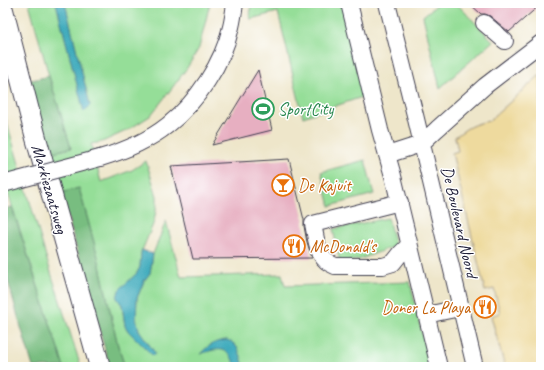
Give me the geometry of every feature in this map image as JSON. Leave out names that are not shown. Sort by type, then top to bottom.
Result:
[{"type":"main road","name":"Markiezaatsweg","points":[[3,10],[36,138],[100,367]]},
{"type":"street","points":[[3,184],[100,158],[128,148],[168,126],[185,110],[206,84],[221,57],[231,27],[235,3]]},
{"type":"street","points":[[349,3],[400,202],[405,249],[426,315],[439,367]]},
{"type":"street","name":"De Boulevard Noord","points":[[387,3],[475,367]]},
{"type":"street","points":[[484,23],[505,41]]},
{"type":"street","points":[[387,155],[422,144],[485,86],[541,43]]},
{"type":"street","points":[[400,202],[313,224],[319,251],[329,263],[336,266],[383,266],[393,263],[405,249]]},
{"type":"street","points":[[426,315],[460,308]]},
{"type":"green space","points":[[29,3],[56,3],[84,111],[90,105],[65,3],[210,3],[199,48],[187,68],[150,116],[128,130],[102,142],[91,144],[101,182],[132,170],[146,161],[157,196],[154,222],[141,253],[140,267],[117,298],[122,305],[125,326],[129,332],[145,340],[139,330],[136,318],[137,298],[144,281],[150,273],[153,254],[166,221],[181,277],[282,274],[285,286],[410,282],[430,367],[244,367],[237,347],[227,340],[219,341],[213,344],[201,353],[213,349],[225,351],[233,359],[235,367],[125,367],[118,346],[98,257],[79,188],[61,193],[50,153],[71,148]]},
{"type":"green space","points":[[251,3],[343,3],[365,96],[303,117],[278,12],[250,19]]},
{"type":"green space","points":[[439,3],[456,3],[493,41],[440,88],[423,16]]},
{"type":"green space","points":[[49,76],[71,148],[50,153],[28,81]]},
{"type":"green space","points":[[3,109],[46,257],[81,367],[64,367],[3,178]]},
{"type":"green space","points":[[365,160],[374,194],[330,206],[321,172]]},
{"type":"green space","points":[[79,188],[98,257],[118,346],[125,367],[110,367],[61,193]]},
{"type":"green space","points":[[12,207],[64,367],[33,367],[3,263],[3,209]]},
{"type":"green space","points":[[388,218],[395,246],[358,260],[340,263],[333,229]]},
{"type":"sand","points":[[540,75],[541,367],[505,367],[491,316],[500,313],[494,289],[485,291],[452,153],[458,151],[455,137],[471,126],[489,121]]},
{"type":"water","points":[[56,3],[65,3],[90,105],[84,112]]},
{"type":"water","points":[[142,250],[153,254],[150,273],[144,281],[137,298],[136,318],[139,330],[155,353],[153,356],[125,326],[122,305],[117,298],[119,290],[137,273],[140,267]]},
{"type":"water","points":[[227,340],[237,347],[244,367],[235,367],[230,355],[222,350],[212,350],[200,354],[212,344]]},
{"type":"building","points":[[469,3],[541,4],[509,32],[490,16],[481,14]]},
{"type":"building","points":[[258,70],[272,130],[212,145]]},
{"type":"building","points":[[289,159],[304,220],[307,242],[312,258],[193,259],[171,166]]},
{"type":"place","name":"SportCity","points":[[263,109]]},
{"type":"place","name":"De Kajuit","points":[[283,185]]},
{"type":"place","name":"McDonald's","points":[[294,246]]},
{"type":"place","name":"Doner La Playa","points":[[485,307]]}]
